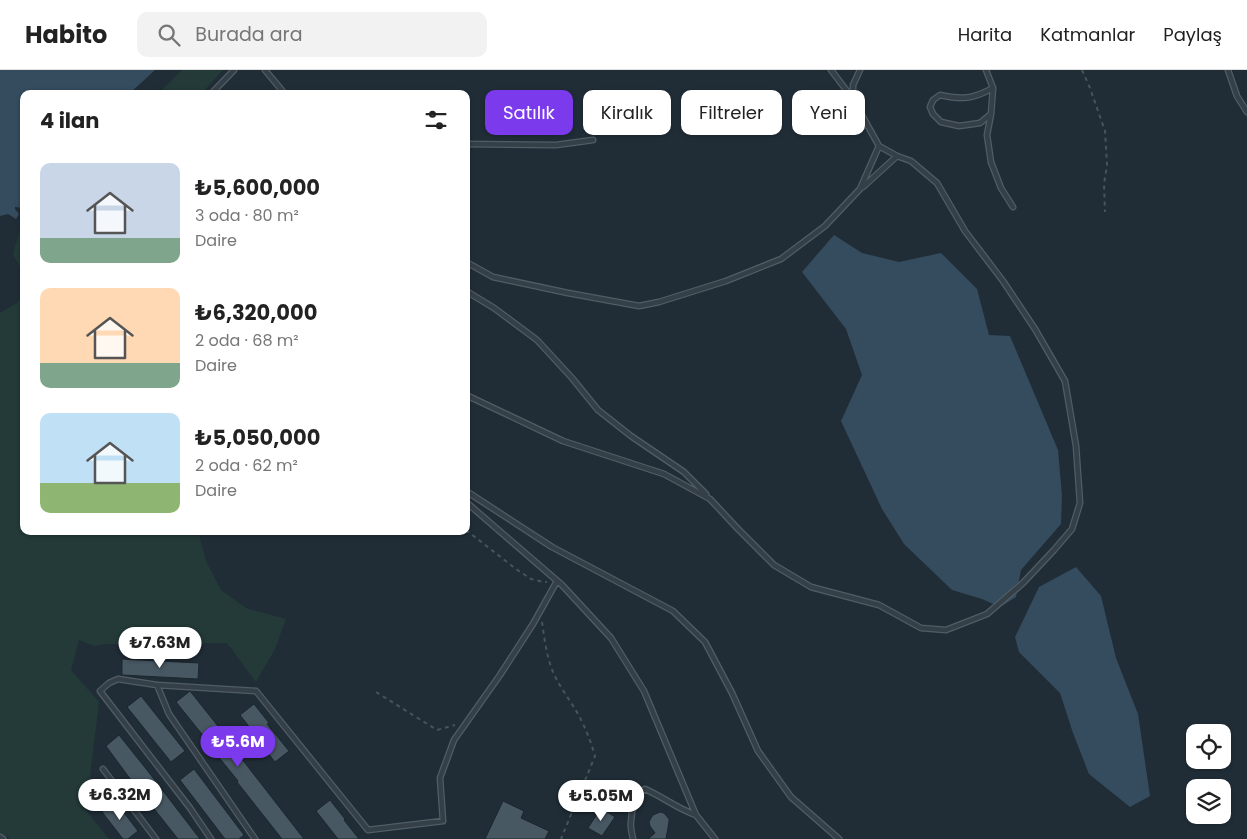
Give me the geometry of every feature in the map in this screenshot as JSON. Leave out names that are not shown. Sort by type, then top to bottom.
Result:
[{"type":"lane","points":[[215,90],[234,70]]},
{"type":"lane","points":[[265,70],[282,90]]},
{"type":"lane","points":[[831,70],[846,90]]},
{"type":"lane","points":[[853,90],[853,85],[860,70]]},
{"type":"lane","points":[[986,70],[993,88],[987,135],[991,162],[1001,188],[1013,207]]},
{"type":"lane","points":[[1228,70],[1237,96],[1247,112]]},
{"type":"lane","points":[[991,114],[980,123],[959,126],[941,122],[933,114],[930,107],[933,100],[940,95],[951,98],[972,98],[993,88]]},
{"type":"lane","points":[[470,294],[494,308],[537,340],[598,410],[631,436],[684,472],[774,564],[789,574],[811,587],[879,606],[921,628],[946,630],[987,614],[1023,583],[1072,529],[1080,503],[1076,446],[1065,381],[1035,329],[1003,281],[965,231],[937,183],[911,161],[879,146],[865,121]]},
{"type":"lane","points":[[470,144],[556,145],[593,140]]},
{"type":"lane","points":[[860,189],[879,146]]},
{"type":"lane","points":[[470,264],[492,277],[568,293],[639,306],[659,302],[726,281],[781,259],[825,226],[860,189],[897,156]]},
{"type":"lane","points":[[470,397],[563,441],[664,474],[710,499]]},
{"type":"lane","points":[[470,494],[552,547],[673,611],[705,642],[732,693],[758,751],[791,797],[840,839]]},
{"type":"lane","points":[[470,506],[556,581],[611,638],[644,691],[696,815],[715,839]]},
{"type":"lane","points":[[212,839],[100,690],[109,683],[118,679],[157,685],[256,691],[368,830],[443,821],[440,778],[454,740],[533,624],[556,581]]},
{"type":"lane","points":[[157,685],[168,714],[255,839]]},
{"type":"lane","points":[[103,769],[156,839]]},
{"type":"lane","points":[[633,839],[631,822],[634,805],[642,790],[645,789],[660,795],[684,811],[696,815]]},
{"type":"path","points":[[1082,70],[1105,131],[1107,165],[1104,184],[1105,212]]},
{"type":"path","points":[[470,533],[531,579],[543,582],[556,581]]},
{"type":"path","points":[[541,609],[544,636],[553,671],[592,742],[595,756],[561,839]]},
{"type":"path","points":[[376,692],[437,730],[467,722]]},
{"type":"green space","points":[[182,70],[223,70],[205,90],[162,90]]},
{"type":"green space","points":[[20,229],[20,267],[13,254]]},
{"type":"green space","points":[[20,298],[20,535],[199,535],[206,561],[221,590],[246,608],[286,619],[275,649],[256,682],[227,643],[106,644],[94,646],[79,640],[71,670],[99,702],[86,810],[109,839],[11,839],[0,833],[0,313],[18,302]]},
{"type":"water","points":[[0,70],[155,70],[133,90],[20,90],[20,208],[15,207],[19,214],[16,219],[8,214],[0,216]]},
{"type":"water","points":[[834,235],[862,253],[899,262],[941,253],[977,289],[989,335],[1010,336],[1058,450],[1062,496],[1061,524],[1021,570],[1016,597],[1000,607],[982,599],[952,590],[904,544],[882,509],[841,421],[862,375],[846,329],[802,272]]},
{"type":"water","points":[[1076,567],[1101,596],[1116,658],[1138,714],[1150,796],[1130,807],[1089,774],[1060,693],[1019,652],[1015,637],[1039,587]]},
{"type":"building","points":[[122,659],[199,663],[198,679],[122,675]]},
{"type":"building","points":[[190,691],[304,839],[282,839],[237,782],[218,754],[176,702]]},
{"type":"building","points":[[141,696],[185,751],[171,762],[127,707]]},
{"type":"building","points":[[254,704],[269,723],[267,724],[289,751],[275,762],[240,715]]},
{"type":"building","points":[[119,735],[200,839],[178,839],[128,776],[106,746]]},
{"type":"building","points":[[194,769],[244,835],[239,839],[225,839],[180,780]]},
{"type":"building","points":[[330,800],[359,839],[338,839],[316,811]]},
{"type":"building","points":[[115,801],[138,831],[128,839],[123,839],[102,812]]},
{"type":"building","points":[[503,801],[524,811],[521,818],[549,831],[545,839],[485,839]]},
{"type":"building","points":[[601,808],[615,817],[602,836],[588,828]]},
{"type":"building","points":[[660,812],[664,813],[669,819],[666,839],[648,839],[655,833],[649,822],[653,815]]}]
